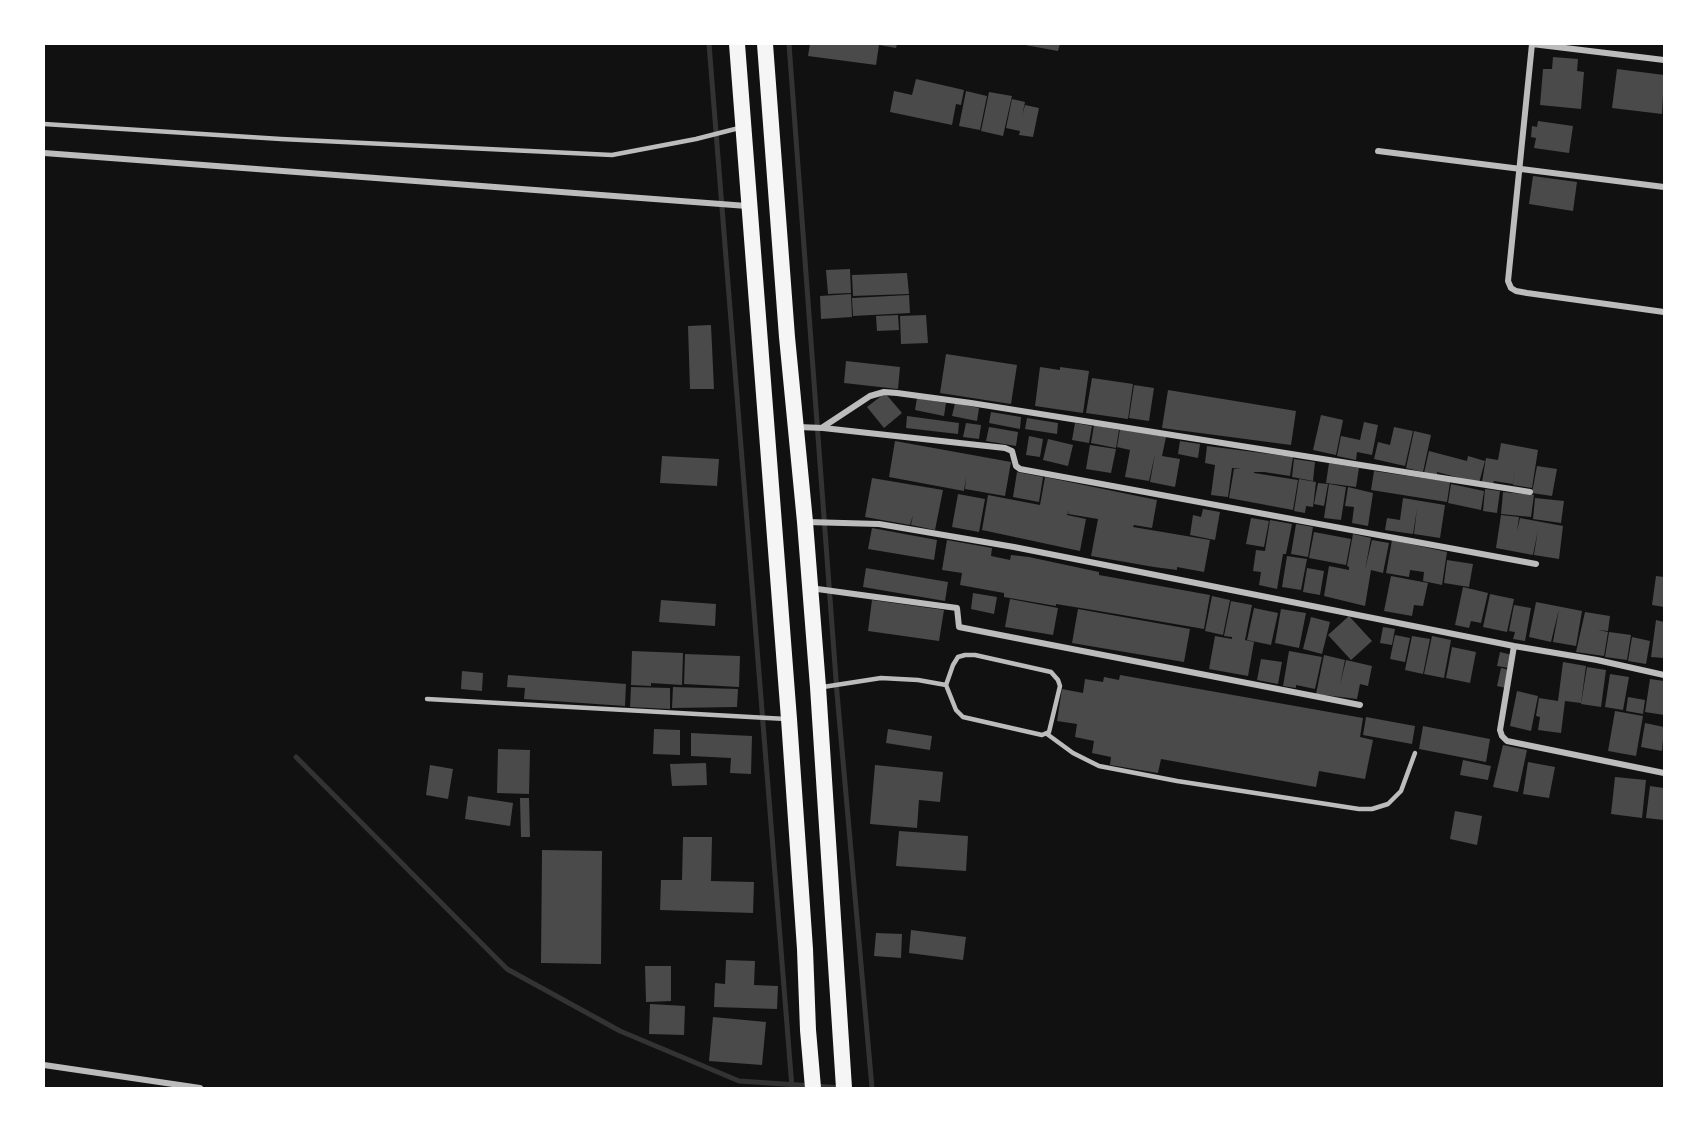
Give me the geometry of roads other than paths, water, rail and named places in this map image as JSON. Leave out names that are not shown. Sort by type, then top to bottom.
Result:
[{"type":"highway","points":[[736,44],[734,129],[748,206],[760,336],[789,719],[813,1089]]},
{"type":"highway","points":[[765,44],[787,337],[803,427],[825,686],[844,1089]]},
{"type":"highway","points":[[760,336],[787,337]]},
{"type":"street","points":[[1665,60],[1532,44],[1509,281],[1511,288],[1516,291],[1665,312]]},
{"type":"street","points":[[1377,151],[1665,187]]},
{"type":"street","points":[[44,153],[748,206]]},
{"type":"street","points":[[823,428],[870,396],[884,392],[897,393],[971,402],[1530,492]]},
{"type":"street","points":[[803,427],[1005,448],[1012,452],[1016,466],[1020,469],[1536,564]]},
{"type":"street","points":[[811,523],[879,524],[1014,547],[1665,675]]},
{"type":"street","points":[[816,588],[957,608],[959,627],[1360,705]]},
{"type":"street","points":[[1514,646],[1500,730],[1507,741],[1665,773]]},
{"type":"street","points":[[44,1065],[200,1089]]},
{"type":"lane","points":[[44,124],[281,140],[612,155],[696,139],[734,129]]},
{"type":"lane","points":[[1047,734],[1060,686],[1051,672],[975,655],[958,657],[952,665],[946,685],[957,710],[963,717],[1042,735],[1047,734],[1073,753],[1099,766],[1177,781],[1372,809],[1388,804],[1401,791],[1415,753]]},
{"type":"lane","points":[[825,686],[881,678],[918,680],[946,685]]},
{"type":"lane","points":[[427,699],[789,719]]},
{"type":"waterway","points":[[709,44],[792,1088]]},
{"type":"waterway","points":[[789,44],[837,693],[872,1088]]},
{"type":"waterway","points":[[296,757],[507,969],[620,1031],[739,1081],[843,1088]]}]
